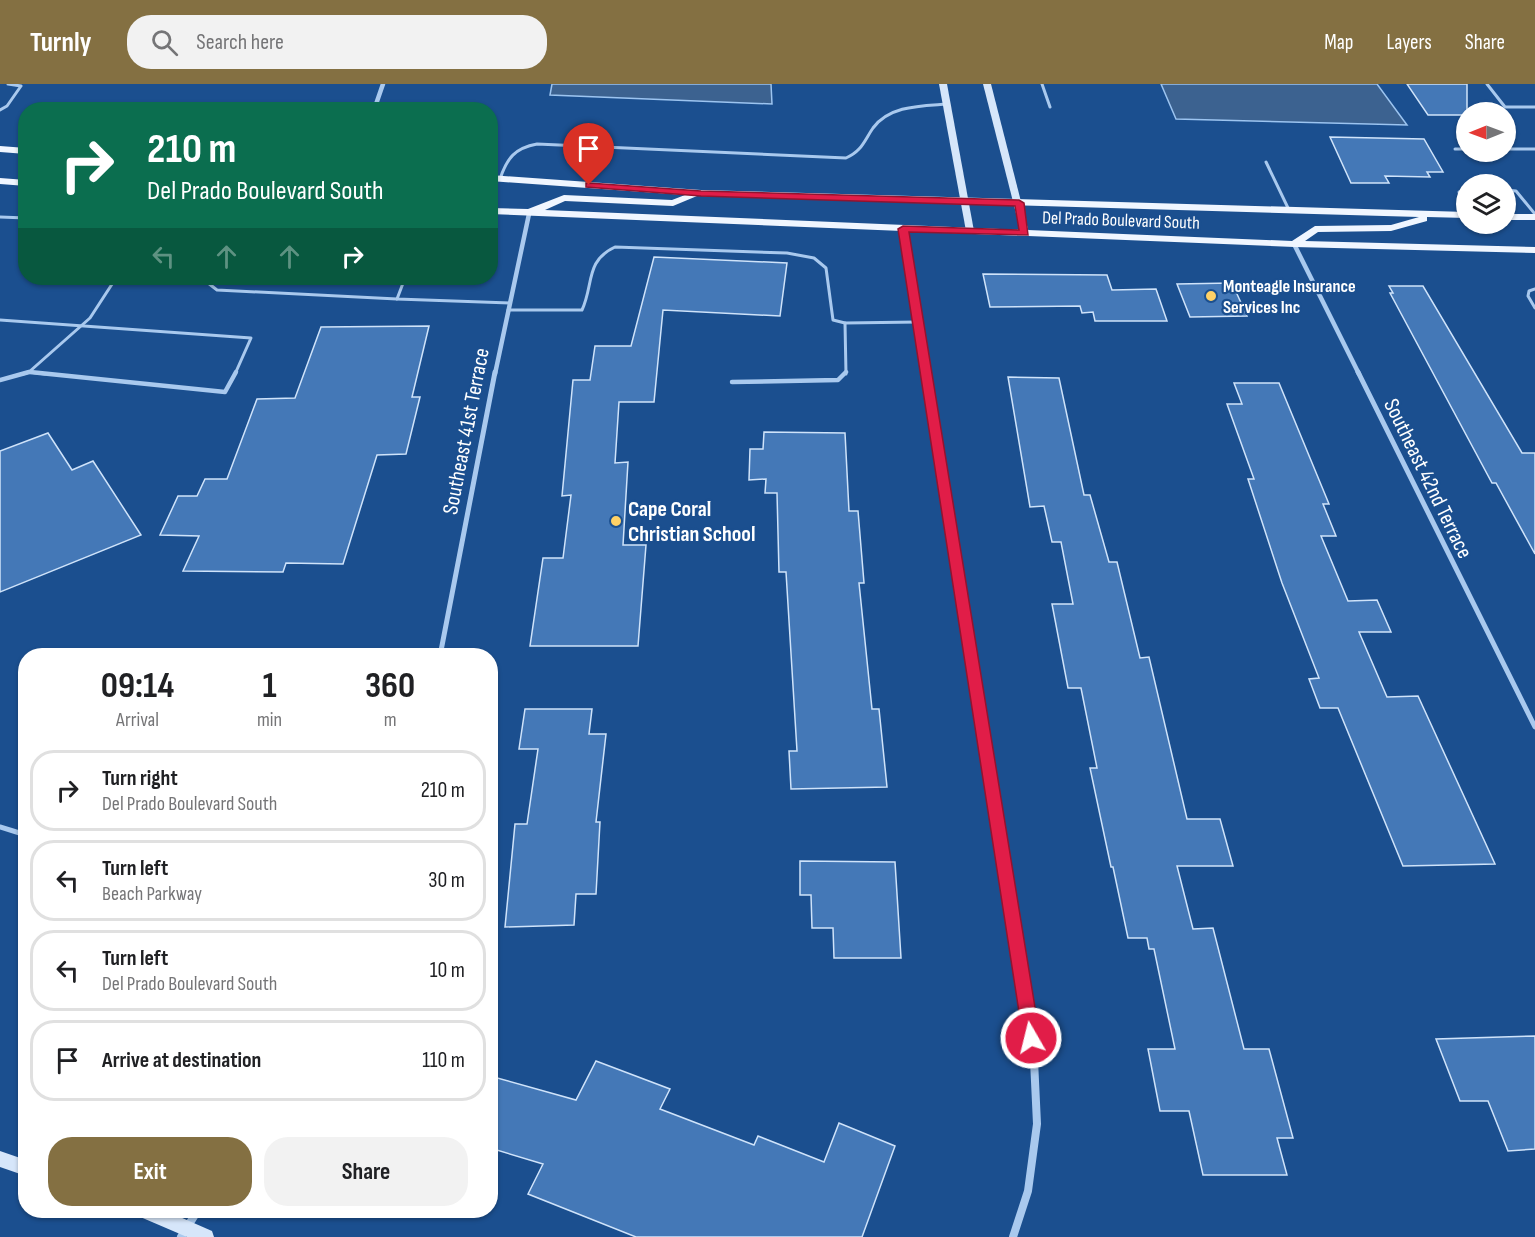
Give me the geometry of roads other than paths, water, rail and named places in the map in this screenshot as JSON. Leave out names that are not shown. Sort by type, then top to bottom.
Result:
[{"type":"main road","points":[[0,149],[18,150]]},
{"type":"main road","name":"Del Prado Boulevard South","points":[[498,179],[701,194],[1456,215]]},
{"type":"main road","points":[[0,181],[18,182]]},
{"type":"main road","points":[[529,214],[564,198],[673,203],[701,194]]},
{"type":"main road","name":"Del Prado Boulevard South","points":[[498,212],[1294,244],[1535,250]]},
{"type":"main road","points":[[1294,244],[1315,229],[1391,228],[1438,215]]},
{"type":"main road","points":[[1516,217],[1535,216]]},
{"type":"street","points":[[377,102],[383,84]]},
{"type":"street","points":[[943,84],[970,231]]},
{"type":"street","points":[[987,84],[1019,203],[1024,233]]},
{"type":"street","name":"Southeast 41st Terrace","points":[[442,648],[529,214]]},
{"type":"street","points":[[903,229],[1016,927],[1034,1060],[1037,1124],[1028,1191],[1013,1237]]},
{"type":"street","name":"Southeast 42nd Terrace","points":[[1294,244],[1535,727]]},
{"type":"street","points":[[0,1159],[18,1165]]},
{"type":"street","points":[[158,1218],[184,1233],[206,1237]]},
{"type":"street","points":[[184,1233],[193,1218]]},
{"type":"lane","points":[[0,110],[7,106],[21,86],[8,84]]},
{"type":"lane","points":[[1042,84],[1050,107]]},
{"type":"lane","points":[[1487,84],[1505,107],[1535,107]]},
{"type":"lane","points":[[498,173],[506,157],[512,151],[537,144],[846,158],[860,153],[879,120],[890,114],[906,109],[947,104]]},
{"type":"lane","points":[[1516,149],[1535,149]]},
{"type":"lane","points":[[1266,162],[1290,210]]},
{"type":"lane","points":[[1516,191],[1535,216]]},
{"type":"lane","points":[[0,217],[18,218]]},
{"type":"lane","points":[[508,310],[582,310],[586,302],[595,259],[600,252],[615,247],[813,257],[822,262],[826,268],[833,320],[845,323],[918,322]]},
{"type":"lane","points":[[30,372],[90,318],[111,285]]},
{"type":"lane","points":[[211,285],[217,290],[510,303]]},
{"type":"lane","points":[[397,299],[402,285]]},
{"type":"lane","points":[[1535,289],[1529,291],[1528,296],[1535,308]]},
{"type":"lane","points":[[0,380],[30,372],[225,392],[243,360],[251,338],[2,321]]},
{"type":"lane","points":[[732,382],[838,380],[846,374],[845,323]]},
{"type":"lane","points":[[0,826],[18,832]]},
{"type":"water","points":[[552,84],[771,84],[772,104],[550,95]]},
{"type":"water","points":[[1161,84],[1377,84],[1407,125],[1176,119]]},
{"type":"place","name":"Monteagle Insurance Services Inc","points":[[1211,296]]},
{"type":"place","name":"Cape Coral Christian School","points":[[616,521]]}]
